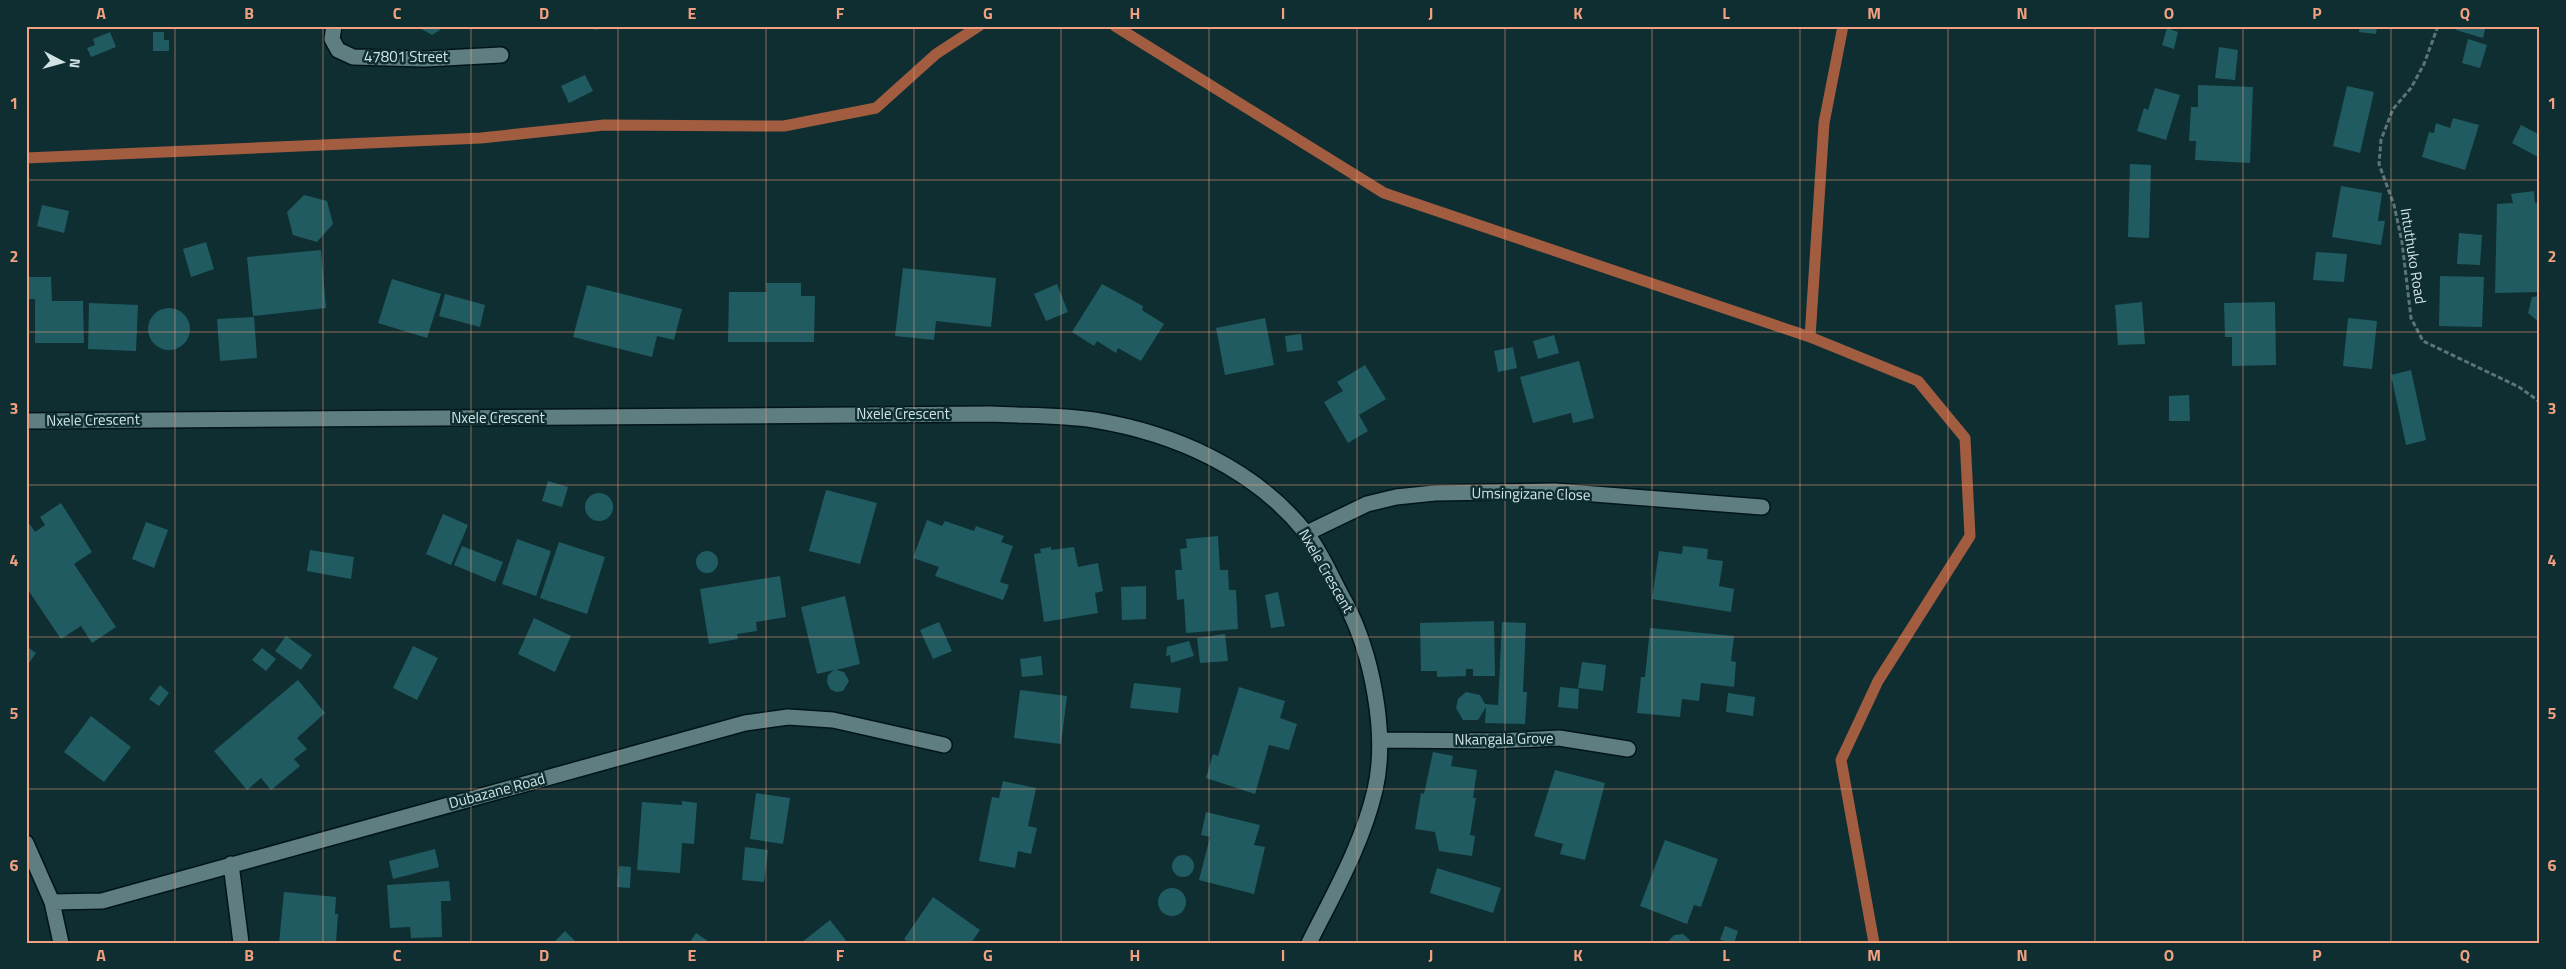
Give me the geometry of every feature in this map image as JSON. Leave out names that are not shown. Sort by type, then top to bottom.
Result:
[{"type":"street","name":"47801 Street","points":[[334,26],[332,39],[338,50],[353,57],[425,59],[501,56]]},
{"type":"street","name":"Nxele Crescent","points":[[26,421],[981,414],[1093,420],[1148,431],[1208,454],[1263,490],[1307,533],[1357,626],[1369,663],[1380,740],[1375,790],[1355,854],[1309,943]]},
{"type":"street","name":"Umsingizane Close","points":[[1307,533],[1367,504],[1396,497],[1435,493],[1555,491],[1762,507]]},
{"type":"street","name":"Dubazane Road","points":[[52,902],[102,901],[745,723],[788,718],[833,720],[944,745]]},
{"type":"street","name":"Nkangala Grove","points":[[1380,740],[1495,741],[1559,738],[1628,749]]},
{"type":"street","points":[[26,843],[52,902],[60,943]]},
{"type":"street","points":[[231,864],[242,943]]},
{"type":"path","name":"Intuthuko Road","points":[[2438,26],[2424,64],[2411,88],[2393,109],[2381,140],[2379,164],[2394,205],[2402,242],[2411,318],[2423,341],[2518,387],[2540,402]]},
{"type":"building","points":[[416,26],[446,26],[432,35]]},
{"type":"building","points":[[571,26],[599,26],[598,30]]},
{"type":"building","points":[[2360,26],[2377,26],[2376,34],[2359,32]]},
{"type":"building","points":[[2457,26],[2486,26],[2483,38],[2456,30]]},
{"type":"building","points":[[2167,28],[2178,32],[2174,49],[2162,45]]},
{"type":"building","points":[[110,32],[116,47],[91,57],[87,48],[95,45],[93,39]]},
{"type":"building","points":[[153,32],[164,32],[164,40],[169,40],[169,51],[153,51]]},
{"type":"building","points":[[2468,39],[2487,45],[2480,68],[2462,63]]},
{"type":"building","points":[[2219,47],[2238,50],[2235,80],[2215,78]]},
{"type":"building","points":[[585,75],[593,91],[569,103],[561,86]]},
{"type":"building","points":[[2198,85],[2253,87],[2250,163],[2195,160],[2196,141],[2189,141],[2191,107],[2198,107]]},
{"type":"building","points":[[2347,86],[2374,92],[2360,153],[2333,146]]},
{"type":"building","points":[[2155,88],[2180,95],[2166,140],[2137,131],[2144,108],[2148,110]]},
{"type":"building","points":[[2453,118],[2479,125],[2465,170],[2422,157],[2429,132],[2434,133],[2436,123],[2450,128]]},
{"type":"building","points":[[2521,125],[2540,135],[2540,158],[2512,143]]},
{"type":"building","points":[[2130,164],[2151,165],[2149,238],[2128,237]]},
{"type":"building","points":[[2341,186],[2382,193],[2378,221],[2385,221],[2381,245],[2332,237]]},
{"type":"building","points":[[2534,191],[2535,203],[2540,203],[2540,292],[2495,293],[2497,204],[2513,203],[2511,194]]},
{"type":"building","points":[[304,195],[327,201],[333,224],[317,242],[293,235],[287,212]]},
{"type":"building","points":[[42,205],[69,211],[64,233],[37,226]]},
{"type":"building","points":[[2459,233],[2482,235],[2480,265],[2457,264]]},
{"type":"building","points":[[206,242],[214,269],[191,277],[183,249]]},
{"type":"building","points":[[321,250],[326,308],[253,316],[247,257]]},
{"type":"building","points":[[2316,252],[2347,254],[2344,282],[2313,280]]},
{"type":"building","points":[[903,268],[996,278],[991,327],[936,321],[934,340],[895,336]]},
{"type":"building","points":[[2440,276],[2484,277],[2482,327],[2439,326]]},
{"type":"building","points":[[29,277],[51,277],[52,301],[83,301],[84,343],[35,343],[35,299],[29,299]]},
{"type":"building","points":[[392,279],[441,294],[427,338],[378,323]]},
{"type":"building","points":[[766,283],[801,283],[801,296],[815,296],[814,342],[728,342],[729,292],[767,292]]},
{"type":"building","points":[[1057,284],[1068,312],[1046,321],[1034,294]]},
{"type":"building","points":[[1102,284],[1143,306],[1142,310],[1164,324],[1141,361],[1118,348],[1116,353],[1097,341],[1094,346],[1072,332]]},
{"type":"building","points":[[587,285],[682,309],[674,340],[657,336],[652,357],[573,337]]},
{"type":"building","points":[[445,294],[485,305],[480,327],[439,316]]},
{"type":"building","points":[[2540,296],[2540,323],[2528,313],[2532,297]]},
{"type":"building","points":[[2142,302],[2145,344],[2118,345],[2115,305]]},
{"type":"building","points":[[2275,302],[2276,365],[2232,366],[2232,337],[2225,337],[2224,303]]},
{"type":"building","points":[[89,303],[138,305],[136,351],[88,349]]},
{"type":"building","points":[[169,308],[184,314],[190,329],[184,344],[169,350],[154,344],[148,329],[154,314]]},
{"type":"building","points":[[254,317],[257,358],[220,361],[217,319]]},
{"type":"building","points":[[1265,318],[1274,365],[1225,375],[1216,328]]},
{"type":"building","points":[[2348,318],[2377,321],[2372,369],[2343,366]]},
{"type":"building","points":[[1301,334],[1303,350],[1287,352],[1285,336]]},
{"type":"building","points":[[1554,335],[1559,353],[1538,359],[1533,341]]},
{"type":"building","points":[[1513,347],[1517,368],[1498,372],[1494,351]]},
{"type":"building","points":[[1579,361],[1594,418],[1573,423],[1571,413],[1533,423],[1520,377]]},
{"type":"building","points":[[1365,365],[1386,399],[1359,415],[1368,431],[1348,443],[1324,402],[1343,391],[1337,382]]},
{"type":"building","points":[[2411,370],[2426,440],[2406,445],[2391,375]]},
{"type":"building","points":[[2189,395],[2190,421],[2169,421],[2169,396]]},
{"type":"building","points":[[548,481],[568,487],[562,507],[542,501]]},
{"type":"building","points":[[826,490],[877,503],[860,564],[809,551]]},
{"type":"building","points":[[599,493],[609,497],[613,507],[609,517],[599,521],[589,517],[585,507],[589,497]]},
{"type":"building","points":[[61,503],[92,552],[74,564],[116,627],[92,643],[81,626],[61,639],[26,587],[26,519],[35,532],[45,525],[40,517]]},
{"type":"building","points":[[443,514],[468,525],[451,565],[426,554]]},
{"type":"building","points":[[927,520],[942,526],[945,521],[974,531],[976,526],[1004,536],[1001,542],[1013,546],[1000,582],[1009,585],[1003,600],[935,576],[939,567],[913,558]]},
{"type":"building","points":[[146,522],[168,530],[154,568],[132,559]]},
{"type":"building","points":[[1218,536],[1220,570],[1228,570],[1229,590],[1236,590],[1238,629],[1186,633],[1184,599],[1177,600],[1175,570],[1182,570],[1180,549],[1187,548],[1186,539]]},
{"type":"building","points":[[517,539],[551,551],[536,596],[502,584]]},
{"type":"building","points":[[559,542],[605,557],[587,614],[540,598]]},
{"type":"building","points":[[462,546],[503,562],[495,582],[454,565]]},
{"type":"building","points":[[1683,546],[1708,549],[1707,559],[1723,561],[1719,586],[1734,589],[1731,612],[1652,599],[1659,551],[1682,554]]},
{"type":"building","points":[[1051,547],[1051,550],[1074,547],[1078,567],[1098,563],[1103,591],[1095,593],[1098,613],[1044,622],[1034,554],[1041,553],[1040,549]]},
{"type":"building","points":[[310,550],[354,557],[351,579],[307,571]]},
{"type":"building","points":[[707,551],[715,554],[718,562],[715,570],[707,573],[699,570],[696,562],[699,554]]},
{"type":"building","points":[[780,576],[786,617],[756,622],[757,631],[737,634],[738,639],[709,644],[700,589]]},
{"type":"building","points":[[1146,586],[1146,619],[1122,620],[1121,587]]},
{"type":"building","points":[[1278,592],[1285,626],[1271,628],[1265,595]]},
{"type":"building","points":[[845,596],[860,664],[836,670],[844,672],[849,681],[843,691],[836,692],[830,689],[827,682],[828,675],[834,670],[817,674],[801,607]]},
{"type":"building","points":[[534,618],[571,636],[555,672],[518,654]]},
{"type":"building","points":[[1494,621],[1495,676],[1473,676],[1473,669],[1466,669],[1466,676],[1437,677],[1437,671],[1421,671],[1420,623]]},
{"type":"building","points":[[939,622],[952,651],[933,659],[920,630]]},
{"type":"building","points":[[1502,622],[1526,623],[1523,692],[1527,692],[1525,724],[1485,723],[1486,707],[1478,720],[1463,720],[1456,708],[1458,699],[1466,692],[1480,695],[1485,704],[1498,705]]},
{"type":"building","points":[[1650,628],[1734,636],[1731,661],[1736,662],[1734,687],[1701,683],[1699,701],[1682,699],[1680,717],[1637,713],[1641,677],[1645,677]]},
{"type":"building","points":[[1225,634],[1228,661],[1200,663],[1197,638]]},
{"type":"building","points":[[286,636],[312,655],[301,670],[275,651]]},
{"type":"building","points":[[1189,641],[1194,656],[1171,663],[1170,655],[1166,656],[1167,647]]},
{"type":"building","points":[[26,646],[36,653],[26,667]]},
{"type":"building","points":[[413,646],[438,658],[417,700],[393,688]]},
{"type":"building","points":[[262,648],[276,659],[266,671],[252,660]]},
{"type":"building","points":[[1041,656],[1043,675],[1022,677],[1020,659]]},
{"type":"building","points":[[1582,662],[1606,665],[1603,691],[1578,688]]},
{"type":"building","points":[[298,680],[325,713],[297,738],[307,749],[294,759],[300,766],[271,790],[261,778],[247,790],[214,751]]},
{"type":"building","points":[[1134,683],[1181,688],[1178,713],[1130,708]]},
{"type":"building","points":[[160,685],[169,693],[159,706],[149,699]]},
{"type":"building","points":[[1239,687],[1285,701],[1280,718],[1297,724],[1289,750],[1269,745],[1255,794],[1206,778],[1213,754],[1218,756]]},
{"type":"building","points":[[1560,687],[1579,689],[1578,709],[1558,707]]},
{"type":"building","points":[[1020,690],[1067,696],[1061,744],[1014,738]]},
{"type":"building","points":[[1728,693],[1755,697],[1753,716],[1726,712]]},
{"type":"building","points":[[91,716],[131,747],[104,782],[64,752]]},
{"type":"building","points":[[1433,752],[1453,756],[1451,766],[1477,770],[1473,798],[1476,798],[1470,835],[1475,836],[1472,856],[1439,851],[1435,832],[1415,829],[1421,793],[1424,794]]},
{"type":"building","points":[[1555,770],[1605,783],[1585,860],[1560,854],[1563,844],[1534,836]]},
{"type":"building","points":[[1003,781],[1036,788],[1028,826],[1037,828],[1031,854],[1018,851],[1015,868],[979,861],[992,797],[999,798]]},
{"type":"building","points":[[756,793],[790,798],[783,844],[750,839]]},
{"type":"building","points":[[682,801],[697,803],[694,844],[682,843],[680,873],[637,870],[642,802],[682,805]]},
{"type":"building","points":[[1206,812],[1260,825],[1254,845],[1265,847],[1254,894],[1199,880],[1210,837],[1201,835]]},
{"type":"building","points":[[1665,840],[1718,859],[1701,907],[1694,905],[1687,924],[1640,906]]},
{"type":"building","points":[[745,847],[768,850],[764,882],[742,880]]},
{"type":"building","points":[[435,849],[439,867],[393,879],[389,861]]},
{"type":"building","points":[[1179,855],[1187,855],[1194,862],[1194,870],[1187,877],[1179,877],[1172,870],[1172,862]]},
{"type":"building","points":[[619,866],[631,867],[630,888],[617,887]]},
{"type":"building","points":[[1437,868],[1501,888],[1493,913],[1430,893]]},
{"type":"building","points":[[449,881],[451,901],[441,901],[442,937],[411,938],[410,927],[390,928],[387,885]]},
{"type":"building","points":[[1172,888],[1182,892],[1186,902],[1182,912],[1172,916],[1162,912],[1158,902],[1162,892]]},
{"type":"building","points":[[284,892],[336,897],[335,914],[338,914],[336,943],[279,943]]},
{"type":"building","points":[[933,897],[980,930],[971,943],[910,943],[904,939]]},
{"type":"building","points":[[830,920],[848,943],[801,943]]},
{"type":"building","points":[[1725,926],[1738,931],[1734,943],[1720,940]]},
{"type":"building","points":[[565,931],[577,943],[553,943]]},
{"type":"building","points":[[696,933],[711,943],[689,943]]},
{"type":"building","points":[[1683,934],[1693,943],[1667,943],[1674,935]]},
{"type":"waterway","points":[[26,158],[481,138],[604,125],[784,126],[876,108],[936,54],[979,26]]},
{"type":"waterway","points":[[1115,26],[1384,193],[1810,337]]},
{"type":"waterway","points":[[1843,26],[1824,123],[1810,337],[1918,381],[1965,438],[1970,536],[1878,681],[1841,760],[1874,943]]}]
